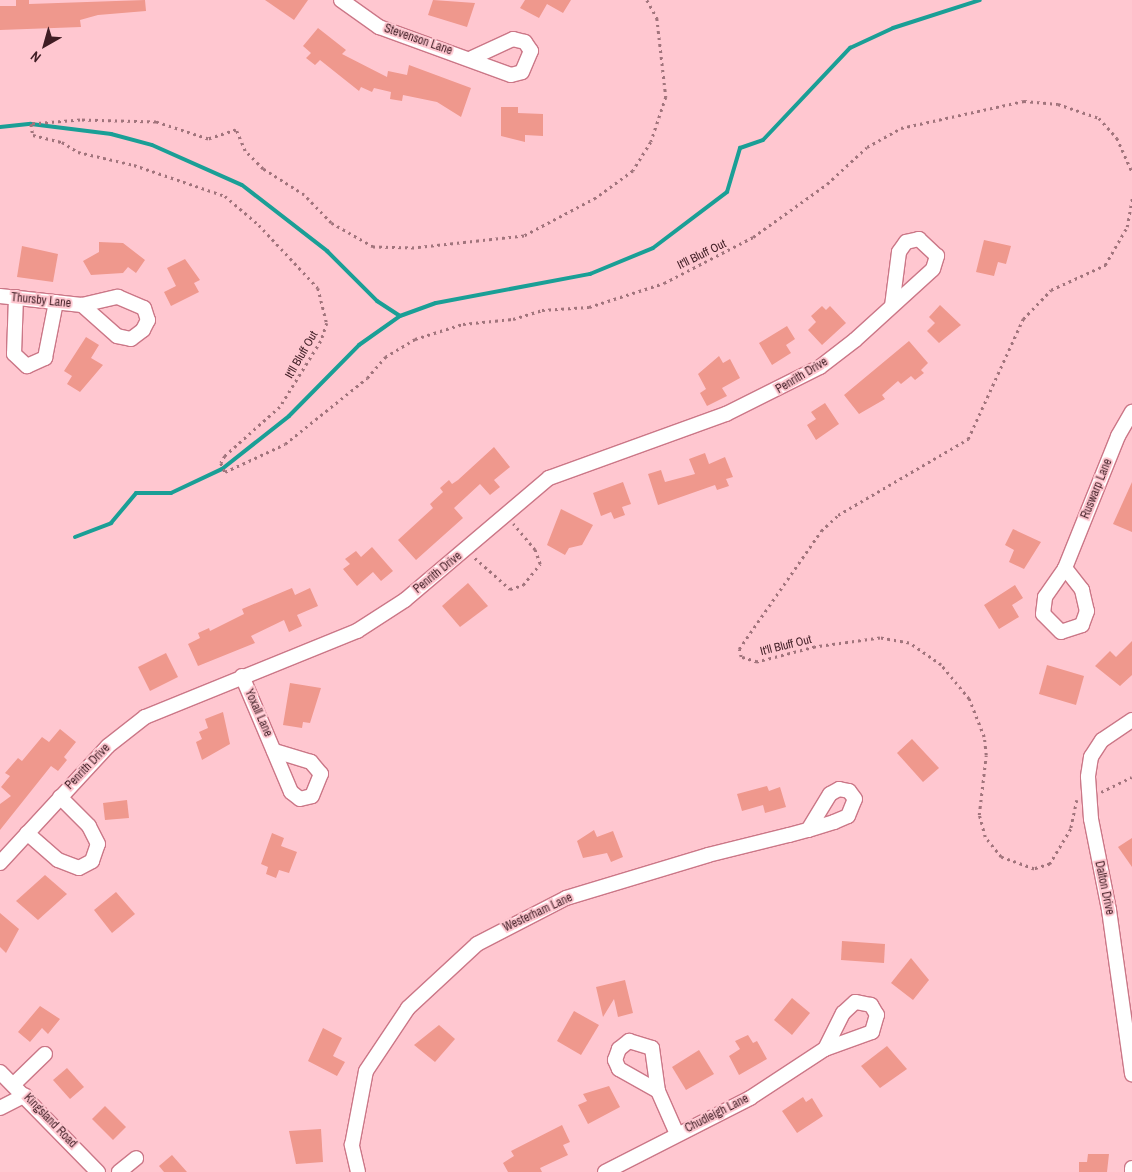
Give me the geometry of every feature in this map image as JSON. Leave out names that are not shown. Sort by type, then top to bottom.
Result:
[{"type":"street","name":"Stevenson Lane","points":[[341,0],[379,27],[472,58]]},
{"type":"street","name":"Penrith Drive","points":[[0,862],[108,746],[145,717],[242,676],[357,631],[467,550],[538,484],[558,474],[726,414],[775,392],[820,367],[892,306],[933,269],[937,256],[919,239],[906,242],[899,252],[892,306]]},
{"type":"street","name":"Thursby Lane","points":[[0,296],[82,305]]},
{"type":"street","points":[[16,297],[14,354],[27,366],[46,358],[56,302]]},
{"type":"street","name":"Ruswarp Lane","points":[[1065,568],[1118,436],[1132,412]]},
{"type":"street","name":"Yoxall Lane","points":[[242,676],[274,750]]},
{"type":"street","name":"Dalton Drive","points":[[1132,720],[1102,740],[1091,757],[1089,790],[1132,1074]]},
{"type":"street","points":[[28,833],[58,860],[78,868],[92,861],[98,844],[90,826],[60,797]]},
{"type":"street","name":"Westerham Lane","points":[[358,1172],[353,1136],[366,1071],[408,1008],[477,944],[566,898],[808,830]]},
{"type":"street","name":"Chudleigh Lane","points":[[605,1172],[750,1098],[825,1049]]},
{"type":"street","points":[[14,1084],[45,1054]]},
{"type":"street","name":"Kingsland Road","points":[[0,1072],[14,1084],[98,1172]]},
{"type":"street","points":[[658,1091],[678,1134]]},
{"type":"street","points":[[0,1108],[25,1096]]},
{"type":"street","points":[[119,1172],[136,1158]]},
{"type":"path","name":"It'll Bluff Out","points":[[647,0],[657,18],[666,97],[651,142],[633,171],[596,198],[524,236],[414,248],[373,247],[331,223],[304,195],[263,169],[245,151],[236,130],[208,139],[156,122],[80,120],[31,124],[33,135],[62,142],[78,152],[134,165],[225,196],[259,225],[318,288],[327,323],[321,341],[280,407],[225,456],[221,463],[225,472],[285,444],[367,378],[385,357],[415,339],[464,324],[513,319],[542,310],[589,307],[664,283],[753,236],[827,184],[867,146],[901,128],[1024,101],[1058,104],[1099,118],[1117,138],[1132,171]]},
{"type":"path","name":"It'll Bluff Out","points":[[1089,790],[1078,794],[1071,829],[1050,864],[1034,869],[1001,857],[985,837],[978,816],[986,755],[984,737],[969,699],[937,662],[909,643],[880,638],[815,647],[757,662],[741,657],[739,649],[821,531],[838,515],[968,439],[1023,319],[1051,290],[1105,265],[1127,227],[1132,198]]},
{"type":"path","points":[[467,550],[493,578],[510,589],[534,575],[540,564],[535,550],[504,515]]},
{"type":"path","points":[[1089,790],[1107,790],[1132,777]]},
{"type":"building","points":[[16,0],[29,0],[29,4],[145,0],[146,11],[98,15],[80,20],[81,27],[0,30],[0,6],[16,6]]},
{"type":"building","points":[[265,0],[308,0],[294,20]]},
{"type":"building","points":[[433,0],[475,3],[467,27],[428,15]]},
{"type":"building","points":[[525,0],[571,0],[563,13],[547,4],[539,18],[520,8]]},
{"type":"building","points":[[318,28],[346,50],[342,54],[387,77],[388,71],[407,75],[409,65],[471,88],[461,117],[437,102],[403,95],[402,101],[390,99],[391,92],[374,88],[372,92],[361,87],[359,91],[320,60],[315,65],[306,58],[311,53],[303,46]]},
{"type":"building","points":[[501,107],[518,107],[518,113],[543,114],[543,136],[525,135],[525,142],[501,136]]},
{"type":"building","points":[[984,240],[1011,246],[1006,264],[998,262],[994,276],[976,272]]},
{"type":"building","points":[[99,242],[123,243],[145,260],[136,273],[128,267],[123,273],[91,275],[83,261],[99,252]]},
{"type":"building","points":[[22,246],[58,254],[53,282],[17,277]]},
{"type":"building","points":[[185,259],[200,280],[194,283],[199,292],[171,306],[164,292],[176,286],[167,268]]},
{"type":"building","points":[[940,305],[961,325],[939,343],[927,331],[935,323],[929,317]]},
{"type":"building","points":[[822,306],[826,310],[830,306],[846,323],[822,345],[808,330],[816,322],[811,316]]},
{"type":"building","points":[[787,326],[795,339],[786,345],[791,353],[772,365],[759,343]]},
{"type":"building","points":[[86,337],[99,345],[91,358],[103,365],[80,392],[67,384],[72,376],[64,371]]},
{"type":"building","points":[[909,341],[928,363],[921,370],[924,373],[915,380],[911,376],[901,384],[898,381],[882,395],[885,399],[859,414],[844,395]]},
{"type":"building","points":[[719,356],[723,363],[730,359],[740,378],[722,388],[727,396],[707,406],[700,393],[706,389],[698,374]]},
{"type":"building","points":[[825,403],[839,424],[816,440],[807,425],[816,419],[811,412]]},
{"type":"building","points":[[494,447],[510,467],[494,480],[500,487],[490,495],[480,484],[454,508],[463,518],[416,560],[398,540],[433,508],[430,504],[443,492],[440,488],[449,480],[452,484],[458,480]]},
{"type":"building","points":[[705,453],[709,464],[725,457],[733,477],[726,479],[729,486],[717,490],[715,485],[658,505],[648,474],[661,470],[665,482],[695,474],[689,459]]},
{"type":"building","points":[[623,482],[631,504],[622,507],[625,515],[614,519],[611,512],[601,516],[593,493]]},
{"type":"building","points":[[1132,482],[1132,532],[1113,524]]},
{"type":"building","points":[[561,509],[593,525],[582,545],[569,548],[565,555],[547,545]]},
{"type":"building","points":[[1013,529],[1041,542],[1024,569],[1009,562],[1014,550],[1005,545]]},
{"type":"building","points":[[372,547],[393,571],[381,581],[373,572],[357,586],[343,569],[350,564],[345,559],[356,551],[361,557]]},
{"type":"building","points":[[468,583],[488,606],[460,627],[442,606]]},
{"type":"building","points":[[1015,585],[1023,598],[1012,605],[1019,617],[999,629],[984,605]]},
{"type":"building","points":[[292,588],[295,595],[310,588],[318,606],[297,615],[302,626],[289,632],[284,620],[251,636],[255,643],[198,666],[188,644],[200,638],[198,633],[209,628],[210,631],[244,614],[242,609]]},
{"type":"building","points":[[1132,641],[1132,675],[1120,686],[1095,666],[1110,651],[1116,657]]},
{"type":"building","points":[[166,653],[178,677],[150,691],[138,667]]},
{"type":"building","points":[[1047,665],[1084,676],[1076,705],[1039,694]]},
{"type":"building","points":[[290,683],[321,688],[310,723],[303,722],[302,728],[283,725]]},
{"type":"building","points":[[223,712],[230,744],[202,760],[196,742],[202,739],[199,732],[208,728],[205,719]]},
{"type":"building","points":[[60,729],[76,742],[64,757],[67,760],[58,771],[51,766],[0,830],[0,804],[11,796],[1,787],[10,776],[5,773],[18,758],[22,761],[42,737],[49,742]]},
{"type":"building","points":[[912,739],[939,768],[923,782],[897,753]]},
{"type":"building","points":[[767,786],[769,791],[780,787],[786,807],[765,813],[763,805],[742,811],[737,794]]},
{"type":"building","points":[[127,800],[129,818],[105,820],[103,803]]},
{"type":"building","points":[[594,830],[597,837],[613,831],[623,857],[611,862],[607,853],[583,858],[577,841]]},
{"type":"building","points":[[272,833],[284,838],[281,846],[297,852],[289,873],[279,870],[276,878],[266,874],[268,867],[261,864]]},
{"type":"building","points":[[1132,838],[1132,867],[1118,847]]},
{"type":"building","points":[[45,875],[67,894],[38,920],[16,901]]},
{"type":"building","points":[[116,892],[135,914],[112,933],[94,910]]},
{"type":"building","points":[[0,913],[19,929],[6,953],[0,947]]},
{"type":"building","points":[[842,941],[885,944],[884,963],[841,960]]},
{"type":"building","points":[[911,958],[929,980],[913,1000],[891,983]]},
{"type":"building","points":[[625,980],[633,1013],[618,1017],[614,999],[603,1017],[596,987]]},
{"type":"building","points":[[792,998],[810,1013],[792,1035],[774,1020]]},
{"type":"building","points":[[40,1006],[60,1019],[48,1034],[42,1028],[30,1042],[18,1032]]},
{"type":"building","points":[[574,1011],[599,1025],[581,1055],[557,1041]]},
{"type":"building","points":[[439,1025],[455,1039],[435,1062],[414,1045]]},
{"type":"building","points":[[323,1028],[342,1038],[333,1056],[345,1062],[337,1076],[308,1061]]},
{"type":"building","points":[[748,1035],[753,1043],[757,1041],[767,1059],[739,1075],[729,1056],[740,1049],[735,1041]]},
{"type":"building","points":[[887,1046],[907,1069],[880,1088],[861,1066]]},
{"type":"building","points":[[699,1050],[714,1074],[686,1090],[672,1067]]},
{"type":"building","points":[[67,1068],[84,1087],[70,1099],[53,1080]]},
{"type":"building","points":[[609,1086],[620,1107],[588,1124],[578,1105],[587,1101],[583,1094]]},
{"type":"building","points":[[803,1097],[806,1102],[812,1098],[823,1116],[797,1133],[782,1111]]},
{"type":"building","points":[[105,1106],[126,1127],[113,1140],[92,1119]]},
{"type":"building","points":[[562,1125],[570,1142],[563,1145],[568,1155],[540,1168],[542,1172],[508,1172],[503,1163],[514,1156],[511,1151]]},
{"type":"building","points":[[321,1129],[323,1162],[296,1164],[289,1131]]},
{"type":"building","points":[[1088,1154],[1109,1154],[1107,1172],[1079,1172],[1079,1162],[1087,1162]]},
{"type":"building","points":[[172,1155],[187,1172],[164,1172],[159,1166]]},
{"type":"waterway","points":[[75,537],[111,523],[136,493],[171,493],[222,469],[289,416],[359,345],[400,316],[436,303],[590,274],[653,248],[727,192],[740,148],[763,140],[850,48],[893,28],[980,0]]},
{"type":"waterway","points":[[0,127],[31,124],[111,134],[152,145],[242,185],[327,251],[377,301],[400,316]]}]
